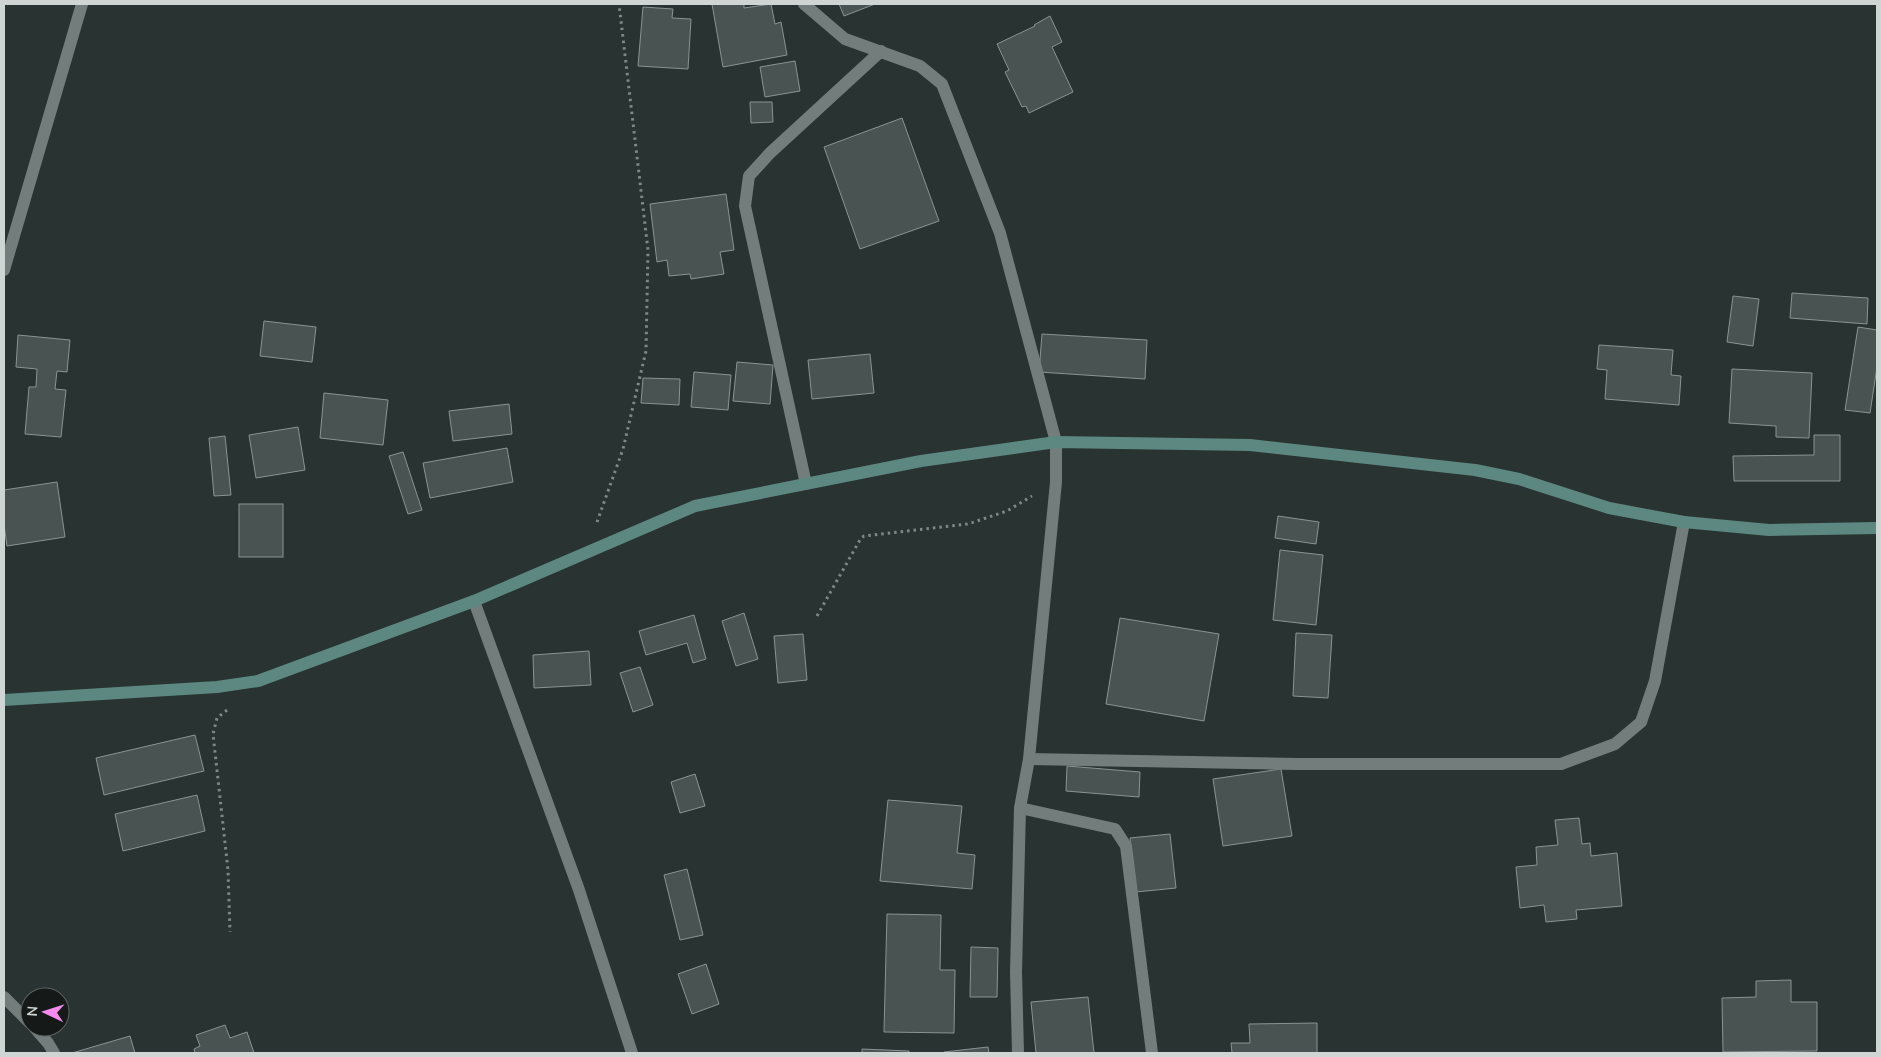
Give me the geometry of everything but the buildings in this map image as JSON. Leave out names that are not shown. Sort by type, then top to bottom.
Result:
[{"type":"street","points":[[4,270],[82,4]]},
{"type":"street","points":[[804,4],[845,38],[920,66],[942,84],[1000,233],[1056,442],[1056,482],[1029,759],[1020,808],[1016,972],[1018,1053]]},
{"type":"street","points":[[806,484],[745,206],[749,176],[770,153],[881,52]]},
{"type":"street","points":[[4,700],[217,686],[258,681],[474,601],[695,506],[921,461],[1056,442],[1250,445],[1475,470],[1519,479],[1609,508],[1684,522],[1769,530],[1877,528]]},
{"type":"street","points":[[1029,759],[1297,764],[1561,764],[1615,744],[1640,722],[1655,681],[1684,522]]},
{"type":"street","points":[[474,601],[579,890],[632,1053]]},
{"type":"street","points":[[1020,808],[1115,829],[1126,846],[1152,1053]]},
{"type":"street","points":[[4,997],[20,1013]]},
{"type":"street","points":[[43,1037],[54,1053]]},
{"type":"path","points":[[585,553],[623,449],[646,351],[648,250],[619,4]]},
{"type":"path","points":[[817,616],[861,538],[871,534],[968,524],[1007,511],[1056,482]]},
{"type":"path","points":[[230,932],[228,870],[213,734],[217,718],[258,681]]}]
